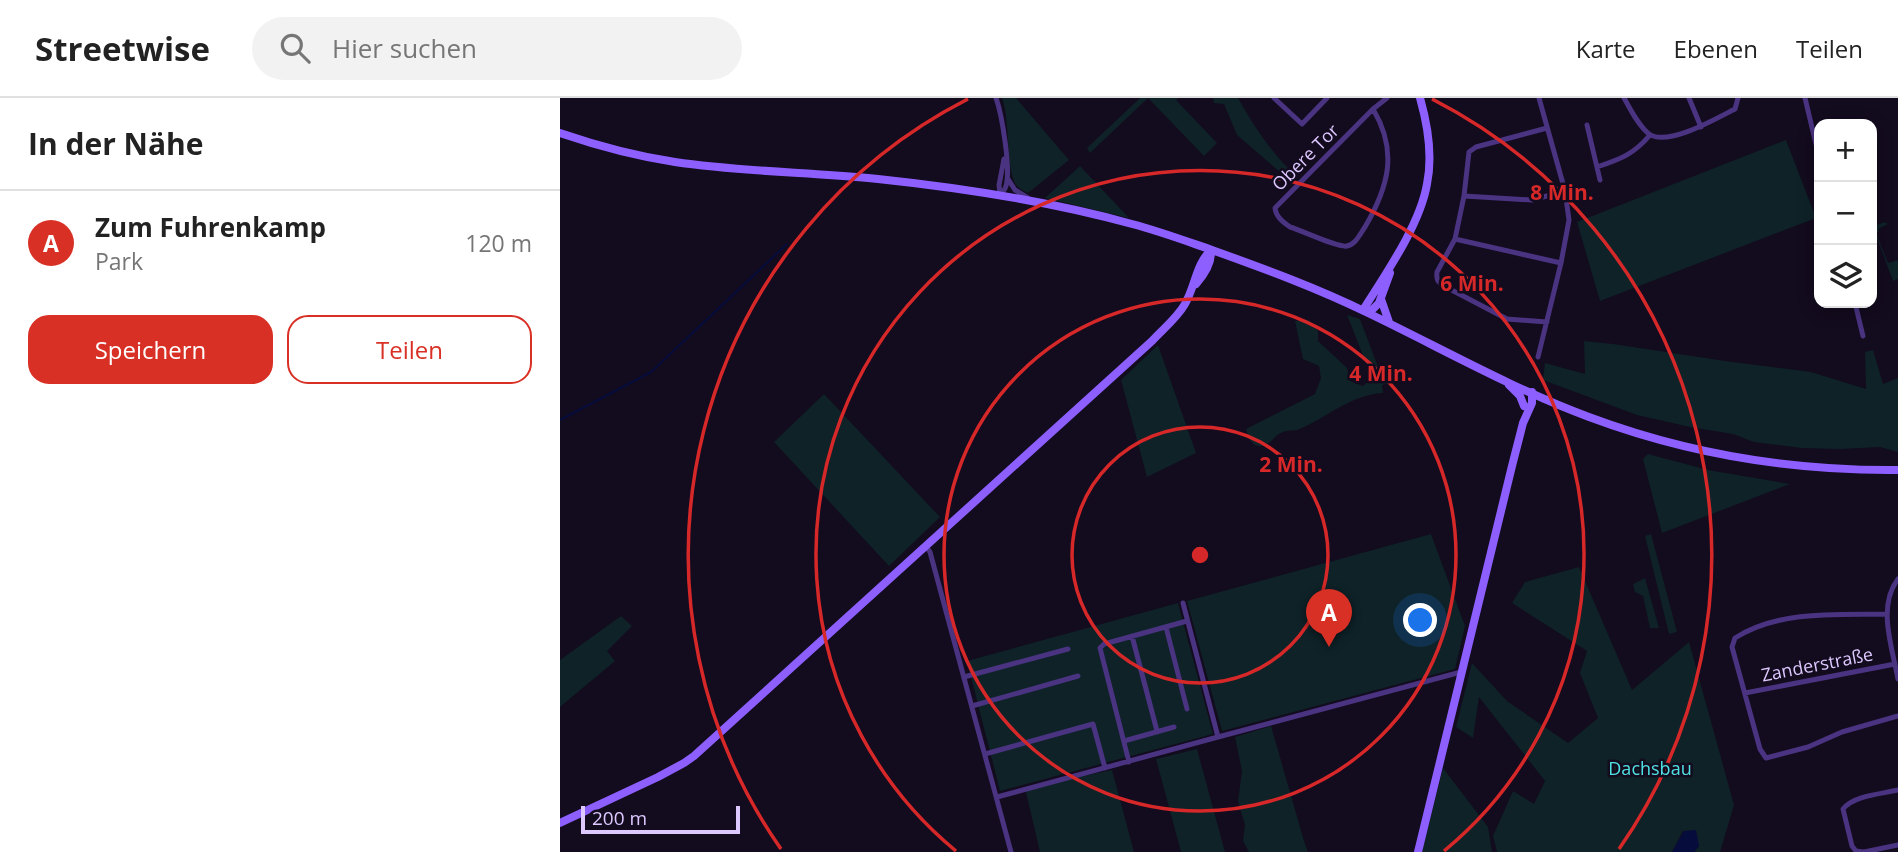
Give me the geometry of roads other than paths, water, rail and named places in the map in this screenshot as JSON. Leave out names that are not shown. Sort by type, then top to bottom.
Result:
[{"type":"main road","points":[[1366,312],[1411,229],[1427,185],[1429,140],[1420,98]]},
{"type":"main road","points":[[560,133],[594,145],[673,162],[875,179],[1000,195],[1069,208],[1135,225],[1288,277],[1389,322],[1532,393],[1634,433],[1710,453],[1796,466],[1898,473]]},
{"type":"main road","points":[[1187,242],[1203,267]]},
{"type":"main road","points":[[560,823],[684,763],[1152,341],[1185,305],[1203,267],[1212,257],[1211,250]]},
{"type":"main road","points":[[1203,267],[1231,257]]},
{"type":"main road","points":[[1366,312],[1376,307],[1381,298],[1395,257]]},
{"type":"main road","points":[[1381,298],[1389,322]]},
{"type":"main road","points":[[1501,378],[1517,393],[1524,406]]},
{"type":"main road","points":[[1523,423],[1526,398],[1532,393]]},
{"type":"main road","points":[[1418,852],[1523,423],[1532,403],[1532,393]]},
{"type":"street","points":[[996,98],[1003,128],[1007,176],[1005,189],[1000,195]]},
{"type":"street","points":[[1274,98],[1302,124],[1327,98]]},
{"type":"street","name":"Obere Tor","points":[[1373,108],[1387,147],[1385,183],[1378,204],[1357,240],[1341,246],[1290,227],[1278,216],[1275,208],[1373,108],[1387,98]]},
{"type":"street","points":[[1538,356],[1569,220],[1565,191],[1539,98]]},
{"type":"street","points":[[1624,98],[1634,116],[1650,135],[1666,138],[1701,127],[1735,109],[1738,98]]},
{"type":"street","points":[[1689,98],[1701,127]]},
{"type":"street","points":[[1805,98],[1814,136]]},
{"type":"street","points":[[1587,125],[1600,180]]},
{"type":"street","points":[[1546,322],[1507,319],[1438,283],[1437,272],[1455,239],[1469,152],[1547,128]]},
{"type":"street","points":[[1597,167],[1628,156],[1641,147],[1650,135]]},
{"type":"street","points":[[1000,195],[1005,149]]},
{"type":"street","points":[[1007,176],[1015,190],[1032,201]]},
{"type":"street","points":[[1464,196],[1532,200],[1565,191]]},
{"type":"street","points":[[1455,239],[1561,262]]},
{"type":"street","points":[[1856,308],[1863,336]]},
{"type":"street","points":[[925,545],[930,552],[1011,852]]},
{"type":"street","points":[[1898,579],[1889,592],[1886,614],[1898,679]]},
{"type":"street","points":[[1183,603],[1218,737]]},
{"type":"street","points":[[1886,614],[1786,618],[1739,635],[1732,648],[1760,749],[1766,758],[1808,747],[1842,732],[1898,716]]},
{"type":"street","points":[[1129,762],[1100,648],[1104,644],[1187,621]]},
{"type":"street","points":[[1166,627],[1186,709]]},
{"type":"street","points":[[1132,636],[1157,731]]},
{"type":"street","points":[[964,677],[1068,649]]},
{"type":"street","name":"Zanderstraße","points":[[1745,693],[1895,664]]},
{"type":"street","points":[[997,797],[1461,672]]},
{"type":"street","points":[[972,706],[1078,676]]},
{"type":"street","points":[[985,754],[1093,724],[1105,768]]},
{"type":"street","points":[[1124,741],[1174,727]]},
{"type":"street","points":[[1898,790],[1847,804],[1843,809],[1852,846],[1856,850],[1863,852],[1898,845]]},
{"type":"waterway","points":[[560,420],[651,372],[787,244]]},
{"type":"place","name":"Zum Fuhrenkamp","points":[[1329,647]]},
{"type":"park label","name":"Dachsbau","points":[[1650,768]]}]
